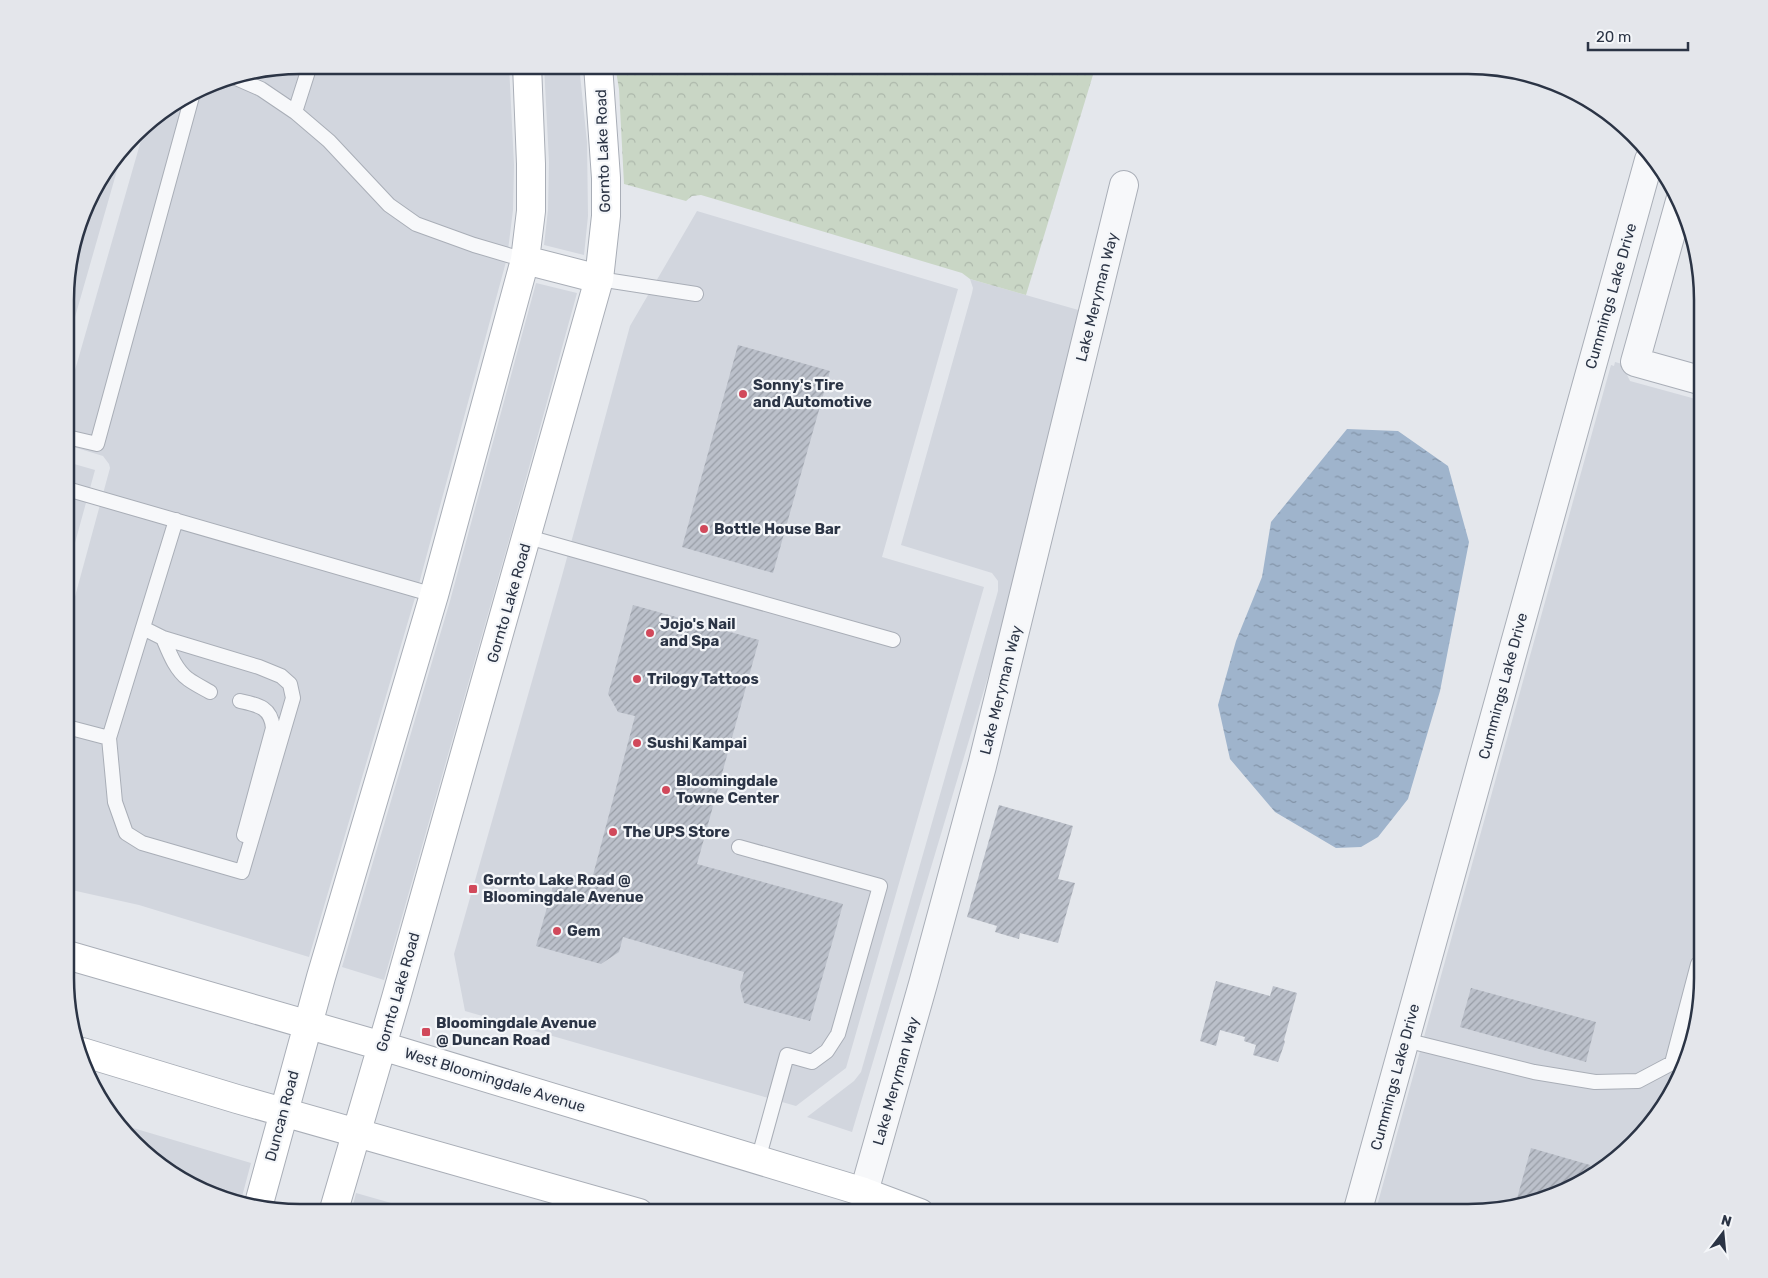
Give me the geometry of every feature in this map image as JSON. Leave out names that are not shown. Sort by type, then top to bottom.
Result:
[{"type":"street","points":[[308,1024],[434,596],[525,260],[531,211],[527,74]]},
{"type":"street","name":"Gornto Lake Road","points":[[356,1132],[528,537],[599,279],[606,216],[606,178],[599,74]]},
{"type":"street","name":"Cummings Lake Drive","points":[[1359,1204],[1648,162]]},
{"type":"street","name":"Lake Meryman Way","points":[[864,1192],[924,984],[982,766],[1124,185]]},
{"type":"street","points":[[1677,212],[1635,362],[1694,379]]},
{"type":"street","points":[[525,260],[599,279]]},
{"type":"street","name":"West Bloomingdale Avenue","points":[[74,957],[382,1046],[864,1192],[896,1204]]},
{"type":"street","name":"Duncan Road","points":[[260,1201],[308,1024]]},
{"type":"street","points":[[87,1053],[283,1112],[608,1204]]},
{"type":"street","points":[[335,1204],[356,1132]]},
{"type":"lane","points":[[295,112],[307,74]]},
{"type":"lane","points":[[242,81],[261,89],[295,112],[329,141],[389,205],[416,224],[466,243],[525,260]]},
{"type":"lane","points":[[74,439],[97,444],[191,102]]},
{"type":"lane","points":[[599,279],[696,294]]},
{"type":"lane","points":[[74,491],[434,596]]},
{"type":"lane","points":[[143,628],[163,638],[259,667],[281,676],[290,684],[293,698],[242,872],[142,843],[126,833],[115,802],[109,738],[176,520]]},
{"type":"lane","points":[[528,537],[892,640]]},
{"type":"lane","points":[[163,638],[170,656],[188,679],[210,692]]},
{"type":"lane","points":[[240,701],[256,705],[268,712],[272,719],[273,728],[244,837],[248,852]]},
{"type":"lane","points":[[74,729],[109,738]]},
{"type":"lane","points":[[739,847],[880,886],[838,1034],[827,1051],[812,1062],[787,1055],[758,1160]]},
{"type":"lane","points":[[1405,1040],[1534,1072],[1595,1082],[1638,1081],[1672,1063],[1694,979]]},
{"type":"shaded area","points":[[285,74],[509,74],[514,165],[513,210],[507,258],[417,591],[309,957],[139,905],[74,891],[74,600],[110,468],[103,456],[74,447],[74,374],[142,139],[162,120],[187,104],[213,91],[241,81]]},
{"type":"shaded area","points":[[544,74],[580,74],[587,142],[588,216],[584,255],[544,245],[548,210],[549,162]]},
{"type":"shaded area","points":[[119,164],[74,321],[74,285],[81,241],[97,200]]},
{"type":"shaded area","points":[[697,211],[958,289],[882,557],[984,587],[846,1068],[796,1106],[465,1011],[454,954],[562,576],[630,326]]},
{"type":"shaded area","points":[[970,279],[1096,315],[852,1132],[807,1117],[854,1081],[861,1072],[998,591],[998,581],[992,573],[901,545],[972,293],[973,288]]},
{"type":"shaded area","points":[[536,283],[577,293],[384,980],[342,967],[450,601]]},
{"type":"shaded area","points":[[1615,362],[1622,364],[1630,381],[1694,399],[1694,993],[1687,1037],[1671,1078],[1648,1116],[1606,1158],[1581,1174],[1555,1187],[1512,1200],[1483,1204],[1378,1204],[1611,365],[1614,366]]},
{"type":"shaded area","points":[[74,464],[95,470],[74,546]]},
{"type":"shaded area","points":[[130,1127],[251,1163],[241,1197],[200,1181],[174,1166],[162,1158]]},
{"type":"shaded area","points":[[356,1193],[394,1204],[353,1204]]},
{"type":"green space","points":[[616,74],[1093,74],[1026,295],[970,279],[962,273],[701,195],[692,196],[686,201],[624,184]]},
{"type":"water","points":[[1347,429],[1398,431],[1448,466],[1469,542],[1440,691],[1408,799],[1378,837],[1361,847],[1336,848],[1275,812],[1230,759],[1218,705],[1236,641],[1262,577],[1271,522]]},
{"type":"building","points":[[738,345],[830,371],[773,573],[682,547]]},
{"type":"building","name":"Bloomingdale Towne Center","points":[[633,605],[759,640],[697,864],[843,904],[810,1021],[744,1003],[740,987],[744,972],[623,937],[619,952],[601,964],[536,946],[554,883],[576,875],[592,879],[635,716],[618,712],[608,694]]},
{"type":"building","points":[[999,805],[1073,826],[1058,879],[1075,883],[1058,943],[1020,933],[1019,939],[995,932],[997,926],[967,917]]},
{"type":"building","points":[[1216,981],[1270,996],[1273,986],[1297,993],[1278,1062],[1253,1055],[1256,1045],[1244,1041],[1245,1037],[1220,1030],[1216,1046],[1200,1041]]},
{"type":"building","points":[[1471,988],[1596,1022],[1586,1062],[1460,1027]]},
{"type":"building","points":[[1531,1148],[1590,1165],[1589,1169],[1568,1181],[1517,1199]]},
{"type":"place","name":"Sonny's Tire and Automotive","points":[[743,394]]},
{"type":"place","name":"Bottle House Bar","points":[[704,529]]},
{"type":"place","name":"Jojo's Nail and Spa","points":[[650,633]]},
{"type":"place","name":"Trilogy Tattoos","points":[[637,679]]},
{"type":"place","name":"Sushi Kampai","points":[[637,743]]},
{"type":"place","name":"Bloomingdale Towne Center","points":[[666,790]]},
{"type":"place","name":"The UPS Store","points":[[613,832]]},
{"type":"place","name":"Gornto Lake Road @ Bloomingdale Avenue","points":[[473,889]]},
{"type":"place","name":"Gem","points":[[557,931]]},
{"type":"place","name":"Bloomingdale Avenue @ Duncan Road","points":[[426,1032]]}]
